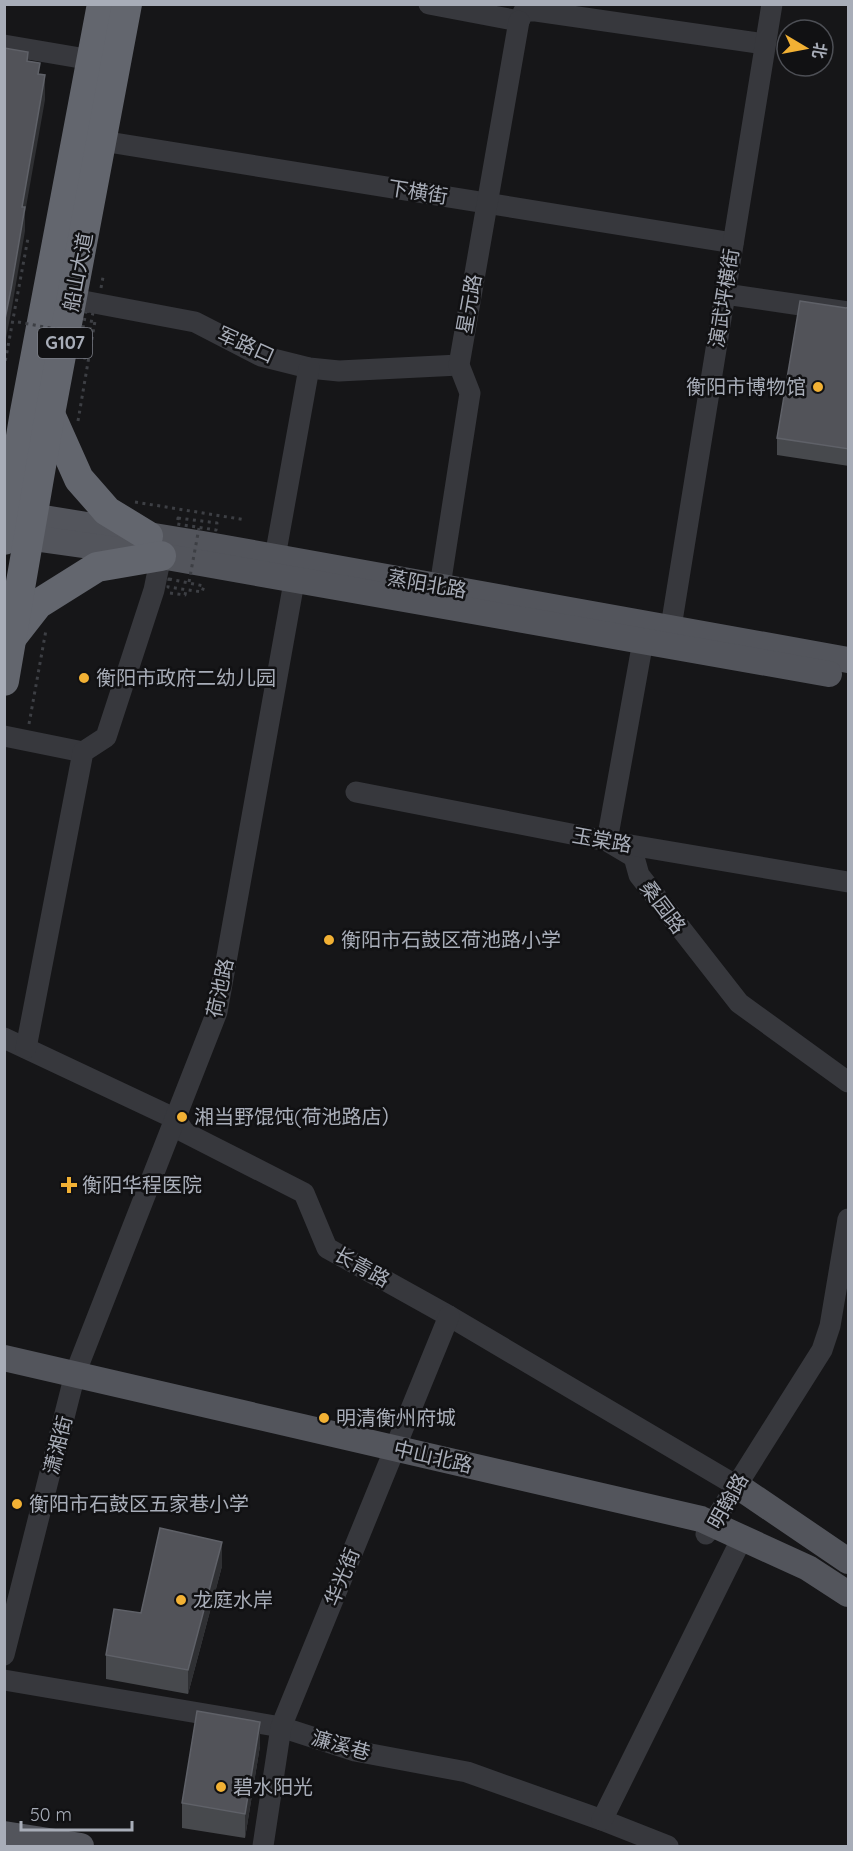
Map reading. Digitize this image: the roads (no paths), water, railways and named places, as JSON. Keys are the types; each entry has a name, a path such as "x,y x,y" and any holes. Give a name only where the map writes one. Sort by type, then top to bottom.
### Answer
{"highway":[{"name":"船山大道","path":"4,681 12,638 13,527 38,413 102,4"},
{"name":"船山大道","path":"38,413 86,301 102,141 127,4"},
{"path":"4,440 38,413 80,479 107,511 154,546"},
{"path":"12,638 38,604 98,567 154,546"}],"main road":[{"name":"蒸阳北路","path":"13,527 154,546 275,557 849,660"},
{"name":"蒸阳北路","path":"154,546 294,582 849,678"},
{"name":"中山北路","path":"4,1358 74,1380"},
{"name":"中山北路","path":"4,1369 74,1380 712,1528 808,1568 849,1594"},
{"path":"739,1487 849,1561"},
{"name":"中山北路","path":"712,1528 737,1548 802,1577 849,1605"},
{"path":"4,1834 81,1846"}],"street":[{"path":"429,4 519,21 524,11 536,11 765,44"},
{"name":"演武坪横街","path":"671,627 772,4"},
{"name":"星元路","path":"459,365 519,21"},
{"path":"4,45 92,60"},
{"name":"下横街","path":"102,141 733,243"},
{"path":"725,294 849,312"},
{"name":"军路口","path":"86,301 195,322 261,356 309,368 339,371 459,365"},
{"path":"440,586 470,393 459,365"},
{"path":"275,557 309,368"},
{"path":"4,736 83,752 106,737 154,590 154,546"},
{"name":"荷池路","path":"74,1380 217,1012 294,582"},
{"path":"607,841 643,641"},
{"path":"26,1048 83,752"},
{"name":"玉棠路","path":"356,792 607,841 849,882"},
{"name":"桑园路","path":"607,841 634,857 639,875 739,1003 849,1082"},
{"name":"长青路","path":"4,1038 176,1119 184,1132 304,1193 327,1248 449,1316 739,1487"},
{"name":"明翰路","path":"739,1487 822,1350 830,1326 849,1219"},
{"name":"明翰路","path":"712,1528 829,1353 837,1327 849,1260"},
{"name":"华光街","path":"263,1846 281,1726 449,1316"},
{"name":"潇湘街","path":"4,1655 74,1380"},
{"path":"602,1820 737,1548"},
{"name":"濂溪巷","path":"4,1680 281,1726 355,1751 466,1772 668,1846"}],"place":[{"name":"衡阳市博物馆","path":"818,387"},
{"name":"衡阳市政府二幼儿园","path":"84,678"},
{"name":"衡阳市石鼓区荷池路小学","path":"329,940"},
{"name":"湘当野馄饨(荷池路店）","path":"182,1117"},
{"name":"衡阳华程医院","path":"69,1185"},
{"name":"明清衡州府城","path":"324,1418"},
{"name":"衡阳市石鼓区五家巷小学","path":"17,1504"},
{"name":"龙庭水岸","path":"181,1600"},
{"name":"碧水阳光","path":"221,1787"}]}
